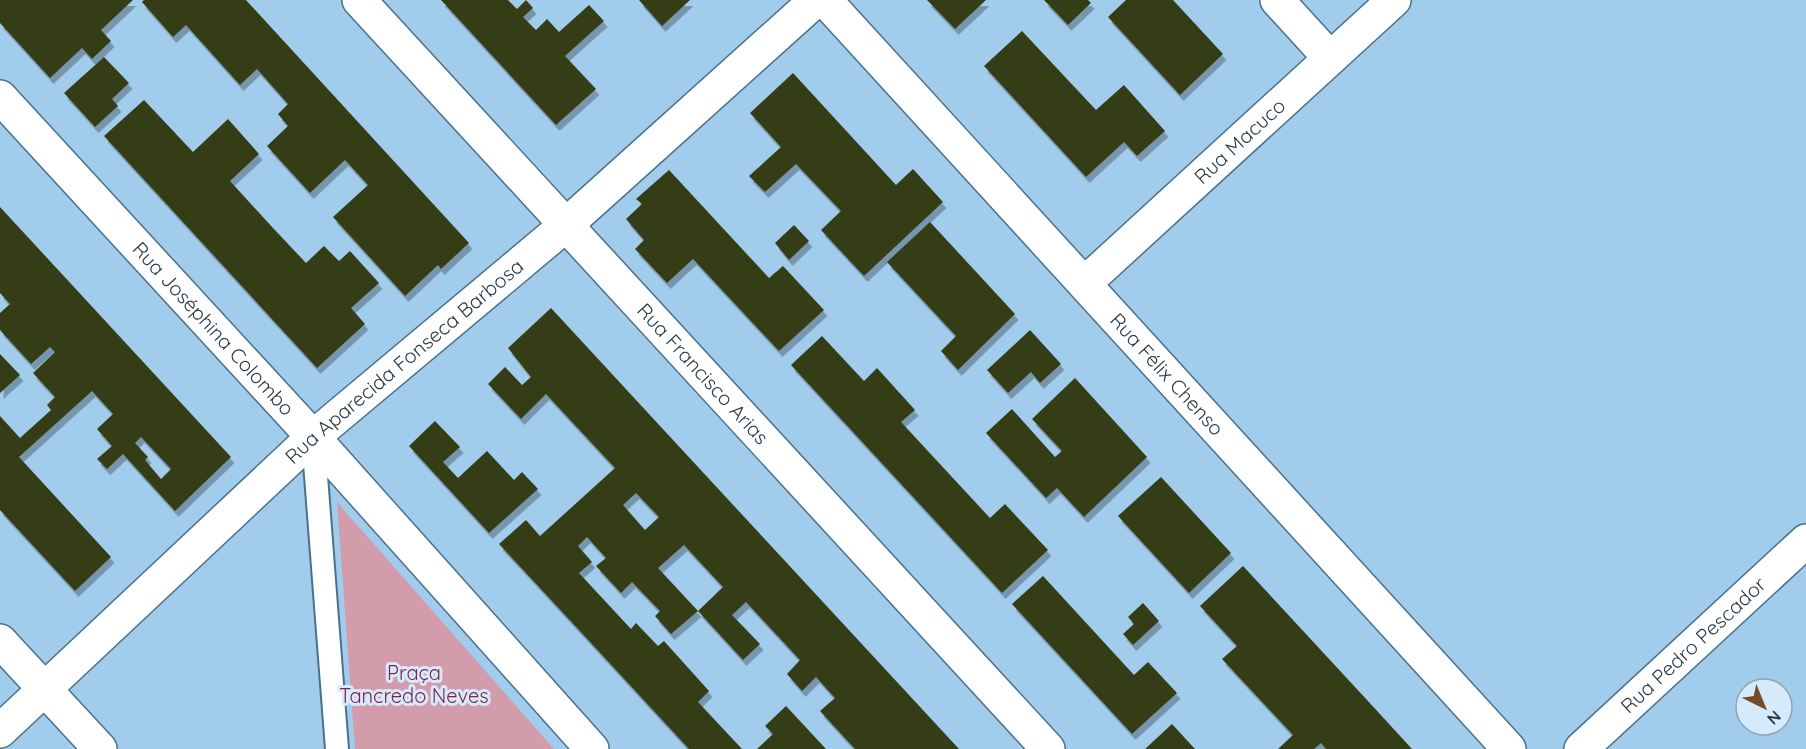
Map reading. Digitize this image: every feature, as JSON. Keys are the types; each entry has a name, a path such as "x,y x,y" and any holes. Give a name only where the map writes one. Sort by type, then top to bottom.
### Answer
{"street":[{"name":"Rua Francisco Arias","path":"359,0 1048,749"},
{"name":"Rua Aparecida Fonseca Barbosa","path":"0,731 314,436 566,225 816,0"},
{"name":"Rua Félix Chenso","path":"825,0 1509,749"},
{"path":"1277,0 1330,58"},
{"name":"Rua Macuco","path":"1085,283 1394,0"},
{"name":"Rua Joséphina Colombo","path":"0,97 314,436 592,749"},
{"name":"Rua Pedro Pescador","path":"1581,749 1806,540"},
{"path":"0,641 100,749"}],"lane":[{"path":"314,436 337,749"}],"green space":[{"name":"Praça Tancredo Neves","path":"337,502 554,749 355,749"}],"building":[{"path":"0,0 133,0 101,30 111,41 92,59 82,48 50,78 0,23"},
{"path":"144,0 246,0 469,243 441,269 438,265 405,296 333,217 368,185 345,160 310,193 267,146 288,126 278,114 288,104 257,69 240,85 186,25 173,37 142,2"},
{"path":"441,0 508,0 517,9 526,0 533,8 523,17 536,30 547,19 559,32 589,5 604,21 565,56 596,89 556,125"},
{"path":"639,0 690,0 662,26"},
{"path":"927,0 986,0 955,29"},
{"path":"1044,0 1088,0 1091,3 1068,25"},
{"path":"1126,0 1173,0 1223,54 1180,95 1108,17"},
{"path":"1022,31 1096,110 1124,85 1165,131 1137,156 1124,142 1086,177 984,66"},
{"path":"104,57 129,83 112,99 118,106 95,127 64,93"},
{"path":"793,73 896,185 913,169 943,202 864,276 821,230 841,211 796,164 765,192 749,176 781,147 750,113"},
{"path":"144,100 193,152 228,119 259,154 230,181 273,228 306,263 324,246 339,261 350,251 379,283 351,308 365,324 317,368 104,136"},
{"path":"669,170 769,278 783,266 824,310 779,351 693,259 667,283 635,249 644,240 626,219 642,204 636,199"},
{"path":"0,207 231,457 175,511 123,454 107,469 97,459 112,446 97,429 113,414 92,391 19,457 111,557 75,591 0,510 0,416 20,438 51,410 47,405 55,397 33,373 55,352 50,347 31,364 0,330 0,313 10,304 0,293","holes":["141,437 171,469 161,479 145,460 148,457 135,443"]},
{"path":"930,222 1015,314 958,370 941,351 956,336 887,262"},
{"path":"794,225 809,241 789,260 775,243"},
{"path":"551,308 959,749 855,749 820,711 835,698 816,677 802,691 787,674 800,660 746,602 732,615 760,644 743,660 698,611 671,634 655,616 660,611 632,582 621,593 596,566 606,558 587,537 578,546 592,562 579,573 631,629 636,623 658,646 664,641 709,691 698,702 742,749 689,749 499,544 526,520 540,536 615,468 546,394 521,419 488,384 505,367 522,385 531,377 508,348","holes":["636,493 659,517 645,530 623,505","684,545 723,587 698,611 658,568"]},
{"path":"1030,330 1061,364 1040,383 1031,372 1008,393 987,370"},
{"path":"822,336 864,381 877,368 915,410 901,422 990,518 1005,504 1048,550 1002,593 791,365"},
{"path":"0,354 20,375 0,393"},
{"path":"1075,378 1147,457 1084,517 1057,488 1046,498 986,433 1012,409 1055,457 1062,451 1032,419"},
{"path":"435,421 460,447 443,462 458,478 487,451 514,480 522,472 538,489 489,533 409,446"},
{"path":"1161,477 1231,553 1189,593 1118,516"},
{"path":"1243,566 1412,749 1326,749 1321,743 1314,749 1278,749 1293,735 1222,659 1237,646 1200,606"},
{"path":"1043,576 1134,675 1148,662 1177,693 1132,734 1012,604"},
{"path":"1143,603 1159,621 1133,645 1123,634 1134,624 1128,617"},
{"path":"786,706 826,749 757,749 773,734 765,726"},
{"path":"1172,724 1195,749 1145,749"}]}
